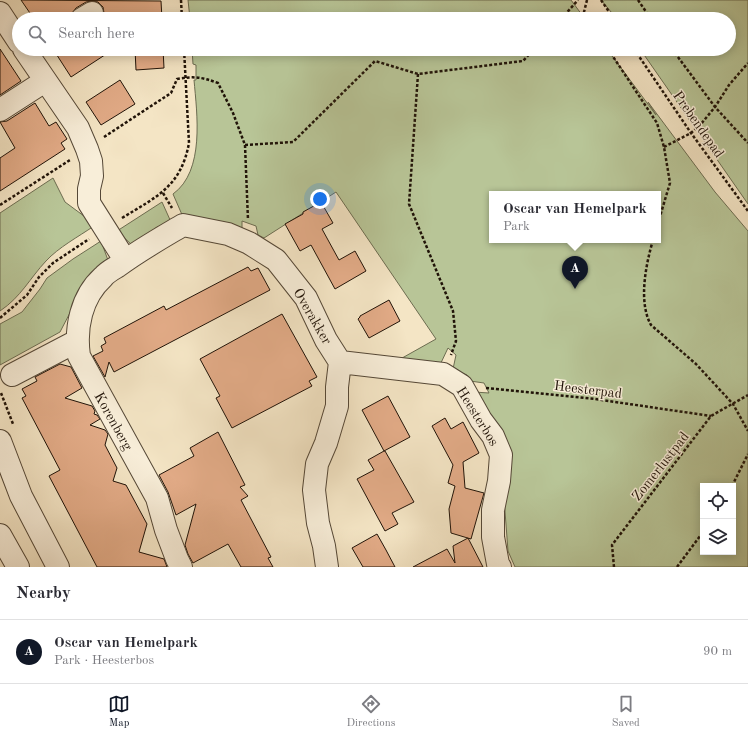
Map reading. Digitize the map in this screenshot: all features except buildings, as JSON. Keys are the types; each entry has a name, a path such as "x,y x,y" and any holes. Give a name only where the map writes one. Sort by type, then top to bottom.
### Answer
{"street":[{"path":"0,13 12,30"},
{"path":"30,56 45,81 78,128 91,161 92,176 89,189 89,203 125,260"},
{"path":"0,110 45,81"},
{"name":"Overakker","path":"77,341 80,316 85,303 103,277 125,260 183,225 228,234 249,243 276,260 306,298 326,340 340,362"},
{"path":"12,375 77,341"},
{"name":"Korenberg","path":"77,341 79,356 157,498 166,530 181,567"},
{"path":"327,567 324,546 318,523 314,490 317,464 326,443 337,406 337,387 340,362"},
{"name":"Heesterbos","path":"340,362 443,374 462,386 481,420 492,436 501,455 499,481 493,510 492,537 500,567"},
{"path":"0,441 20,496 58,567"},
{"path":"0,534 18,567"}],"path":[{"path":"182,0 182,12"},
{"path":"567,12 578,0"},
{"path":"584,12 587,0"},
{"path":"601,0 609,12"},
{"path":"638,0 646,12"},
{"path":"0,318 26,294 39,277 53,263 162,193 176,179 187,157 190,143 184,56"},
{"path":"245,145 293,142 375,61 418,74 523,61 528,56"},
{"path":"613,56 657,123 664,147 670,183 661,214"},
{"name":"Prebendepad","path":"639,56 748,211"},
{"path":"677,56 715,107 748,143"},
{"path":"664,147 692,133 715,107 729,85 748,63"},
{"path":"418,74 409,204 453,311 456,341 443,374"},
{"path":"0,205 171,93 177,79 186,77 203,77 218,84 233,113 245,145 249,243"},
{"path":"652,243 646,267 645,309 651,325 696,364 733,404 748,431"},
{"name":"Heesterpad","path":"462,386 595,399 711,416"},
{"name":"Zomerlustpad","path":"614,567 612,545 711,416 748,395"},
{"path":"734,483 748,454"},
{"path":"677,567 700,536"}],"green space":[{"path":"188,0 571,0 580,12 189,12"},
{"path":"601,0 748,0 748,204 645,56 736,56 736,12 611,12"},
{"path":"192,56 612,56 715,192 748,231 748,567 515,567 508,551 504,498 474,392 489,393 484,383 470,381 467,375 453,369 456,355 448,348 439,367 395,362 436,339 336,192 264,238 258,235 256,226 242,221 242,235 183,217 173,194 183,184 190,171 194,157 197,141 194,80 196,80 196,65 193,64"},
{"path":"53,178 65,202 88,219 94,226 51,256 40,267 20,294 0,311 0,213"},
{"path":"162,202 171,222 157,227 132,245 117,231"},
{"path":"101,241 109,263 85,284 60,332 0,365 0,324 22,312 47,278"}],"place":[{"name":"Oscar van Hemelpark","path":"575,289"}]}
